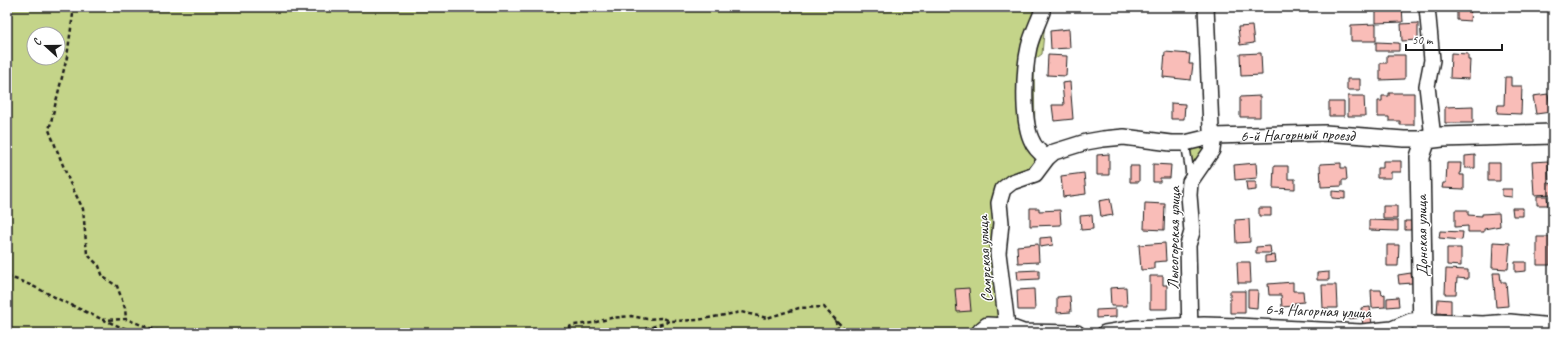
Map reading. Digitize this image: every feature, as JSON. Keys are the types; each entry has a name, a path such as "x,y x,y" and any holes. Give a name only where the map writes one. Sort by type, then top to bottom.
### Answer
{"street":[{"path":"1042,7 1042,12 1030,47 1026,72 1026,119 1031,140 1038,151 1046,158"},
{"name":"Лысогорская улица","path":"1190,329 1188,245 1192,232 1189,195 1190,182 1212,150 1214,136 1211,129 1206,7"},
{"name":"Донская улица","path":"1422,326 1420,157 1430,139 1427,86 1432,60 1427,7"},
{"name":"6-й Нагорный проезд","path":"1046,158 1054,152 1086,142 1124,137 1164,143 1184,143 1214,136 1325,133 1404,139 1553,134"},
{"name":"Самрская улица","path":"1011,330 998,253 1001,223 999,202 1003,189 1012,182 1035,174 1046,158"},
{"name":"6-я Нагорная улица","path":"1105,333 1136,328 1190,329 1238,326 1361,332 1392,329 1411,321 1422,326 1440,322 1483,324 1510,322 1553,326"},
{"path":"980,331 987,325 1023,332 1077,333"}],"lane":[{"path":"1184,143 1189,166 1190,182"}],"path":[{"path":"74,7 67,57 49,130 70,183 83,209 87,254 99,266 103,277 117,286 125,308 126,319"},
{"path":"7,277 16,279 101,320 138,333"},
{"path":"632,333 671,321 698,320 741,312 767,318 799,308 824,307 835,320 839,322 847,333"},
{"path":"555,333 574,325 592,323 611,318 632,316 647,319 663,318 671,321"},
{"path":"101,320 126,319 163,333"},
{"path":"835,320 840,333"}],"green space":[{"path":"7,7 1048,7 1042,54 1034,60 1035,139 1040,161 1001,188 1008,333 7,333"},
{"path":"1208,145 1192,171 1189,152 1191,147"}],"building":[{"path":"1376,7 1402,7 1403,22 1376,23"},
{"path":"1457,7 1471,7 1470,21 1457,20"},
{"path":"1418,23 1418,40 1402,41 1401,24"},
{"path":"1376,24 1376,41 1351,41 1351,25"},
{"path":"1252,26 1254,43 1240,45 1238,27"},
{"path":"1069,29 1070,48 1051,49 1050,31"},
{"path":"1376,42 1399,43 1399,51 1376,51"},
{"path":"1165,52 1190,54 1189,64 1193,64 1191,80 1163,77"},
{"path":"1261,53 1262,75 1241,76 1240,54"},
{"path":"1451,53 1468,54 1468,60 1470,60 1469,79 1450,78"},
{"path":"1048,55 1067,56 1066,76 1047,75"},
{"path":"1387,55 1405,55 1405,79 1380,80 1380,63 1387,63"},
{"path":"1505,77 1511,77 1511,86 1522,86 1521,114 1497,113 1498,105 1504,105"},
{"path":"1347,79 1360,79 1360,90 1347,90"},
{"path":"1070,82 1073,119 1054,121 1052,105 1064,105 1062,83"},
{"path":"1389,93 1414,93 1414,125 1400,125 1400,121 1389,121 1389,117 1378,117 1378,101 1382,101 1382,96 1389,96"},
{"path":"1548,94 1551,112 1536,114 1533,96"},
{"path":"1260,96 1260,117 1240,117 1240,97"},
{"path":"1348,96 1364,96 1365,116 1348,116"},
{"path":"1329,102 1344,102 1344,116 1329,116"},
{"path":"1171,103 1185,104 1184,119 1171,119"},
{"path":"1473,106 1473,123 1445,123 1445,107"},
{"path":"1109,154 1109,175 1097,175 1097,155"},
{"path":"1475,155 1475,168 1465,168 1465,156"},
{"path":"1383,161 1401,161 1401,172 1391,172 1391,178 1377,178 1377,168 1383,168"},
{"path":"1548,161 1549,184 1553,183 1553,194 1534,195 1532,162"},
{"path":"1256,163 1257,178 1235,180 1234,165"},
{"path":"1341,163 1341,168 1346,168 1347,180 1342,180 1342,186 1321,187 1320,164"},
{"path":"1447,163 1461,163 1460,175 1464,175 1464,189 1442,188 1443,183 1446,183"},
{"path":"1488,163 1500,163 1500,181 1488,181"},
{"path":"1153,164 1171,165 1170,178 1160,178 1160,182 1153,182"},
{"path":"1130,166 1139,166 1139,182 1130,182"},
{"path":"1274,166 1288,166 1288,179 1295,179 1295,189 1273,188"},
{"path":"1084,173 1086,194 1063,197 1061,176"},
{"path":"1246,182 1256,182 1256,190 1247,191"},
{"path":"1502,189 1512,189 1512,197 1502,196"},
{"path":"1332,191 1345,192 1345,199 1332,198"},
{"path":"1537,196 1547,196 1548,205 1537,205"},
{"path":"1110,199 1113,215 1101,217 1099,201"},
{"path":"1145,203 1165,204 1164,230 1144,229"},
{"path":"1383,206 1397,206 1397,219 1383,219"},
{"path":"1030,208 1039,208 1039,211 1060,210 1061,225 1030,226"},
{"path":"1259,208 1271,208 1271,216 1259,216"},
{"path":"1512,208 1523,208 1523,216 1513,216"},
{"path":"1455,210 1468,210 1468,215 1482,216 1482,214 1499,213 1500,226 1484,229 1484,232 1468,232 1468,226 1455,227"},
{"path":"1092,215 1093,229 1081,230 1080,216"},
{"path":"1249,219 1250,242 1236,243 1235,220"},
{"path":"1369,220 1398,221 1398,231 1369,230"},
{"path":"1405,221 1411,221 1411,230 1405,230"},
{"path":"1440,231 1463,232 1462,240 1439,238"},
{"path":"1052,237 1053,245 1040,247 1040,238"},
{"path":"1537,237 1550,237 1550,265 1537,265"},
{"path":"1493,242 1510,243 1508,269 1492,268"},
{"path":"1165,243 1166,261 1154,262 1154,269 1141,270 1139,245"},
{"path":"1038,244 1039,262 1018,263 1017,246"},
{"path":"1387,245 1399,245 1398,266 1387,266"},
{"path":"1270,246 1271,253 1256,253 1256,247"},
{"path":"1447,248 1461,248 1461,266 1447,265"},
{"path":"1275,255 1276,262 1265,263 1265,256"},
{"path":"1237,262 1250,262 1251,283 1238,283"},
{"path":"1515,262 1526,262 1526,271 1515,272"},
{"path":"1446,269 1468,270 1468,279 1457,278 1456,294 1445,294"},
{"path":"1039,270 1039,279 1018,280 1017,271"},
{"path":"1329,272 1329,280 1317,280 1317,273"},
{"path":"1411,273 1412,283 1399,284 1398,275"},
{"path":"1493,273 1500,273 1501,282 1506,282 1508,306 1496,307"},
{"path":"1150,276 1163,276 1163,285 1167,285 1167,309 1150,309"},
{"path":"1293,282 1293,291 1303,291 1304,302 1294,303 1294,306 1282,307 1281,295 1269,295 1268,284"},
{"path":"1322,285 1336,285 1337,308 1323,308"},
{"path":"1126,287 1127,306 1111,306 1110,288"},
{"path":"969,288 971,311 957,312 955,289"},
{"path":"1034,289 1035,310 1018,310 1017,290"},
{"path":"1248,290 1258,290 1257,308 1248,307"},
{"path":"1371,290 1381,290 1382,295 1385,294 1385,307 1372,308"},
{"path":"1230,291 1245,291 1245,313 1230,313"},
{"path":"1070,296 1071,312 1057,313 1057,297"},
{"path":"1398,297 1399,306 1387,307 1387,298"},
{"path":"1438,299 1451,300 1451,314 1437,313"},
{"path":"1370,307 1372,325 1363,326 1361,308"},
{"path":"1116,309 1116,317 1096,318 1096,310"},
{"path":"1357,312 1358,318 1348,319 1347,314"}]}
